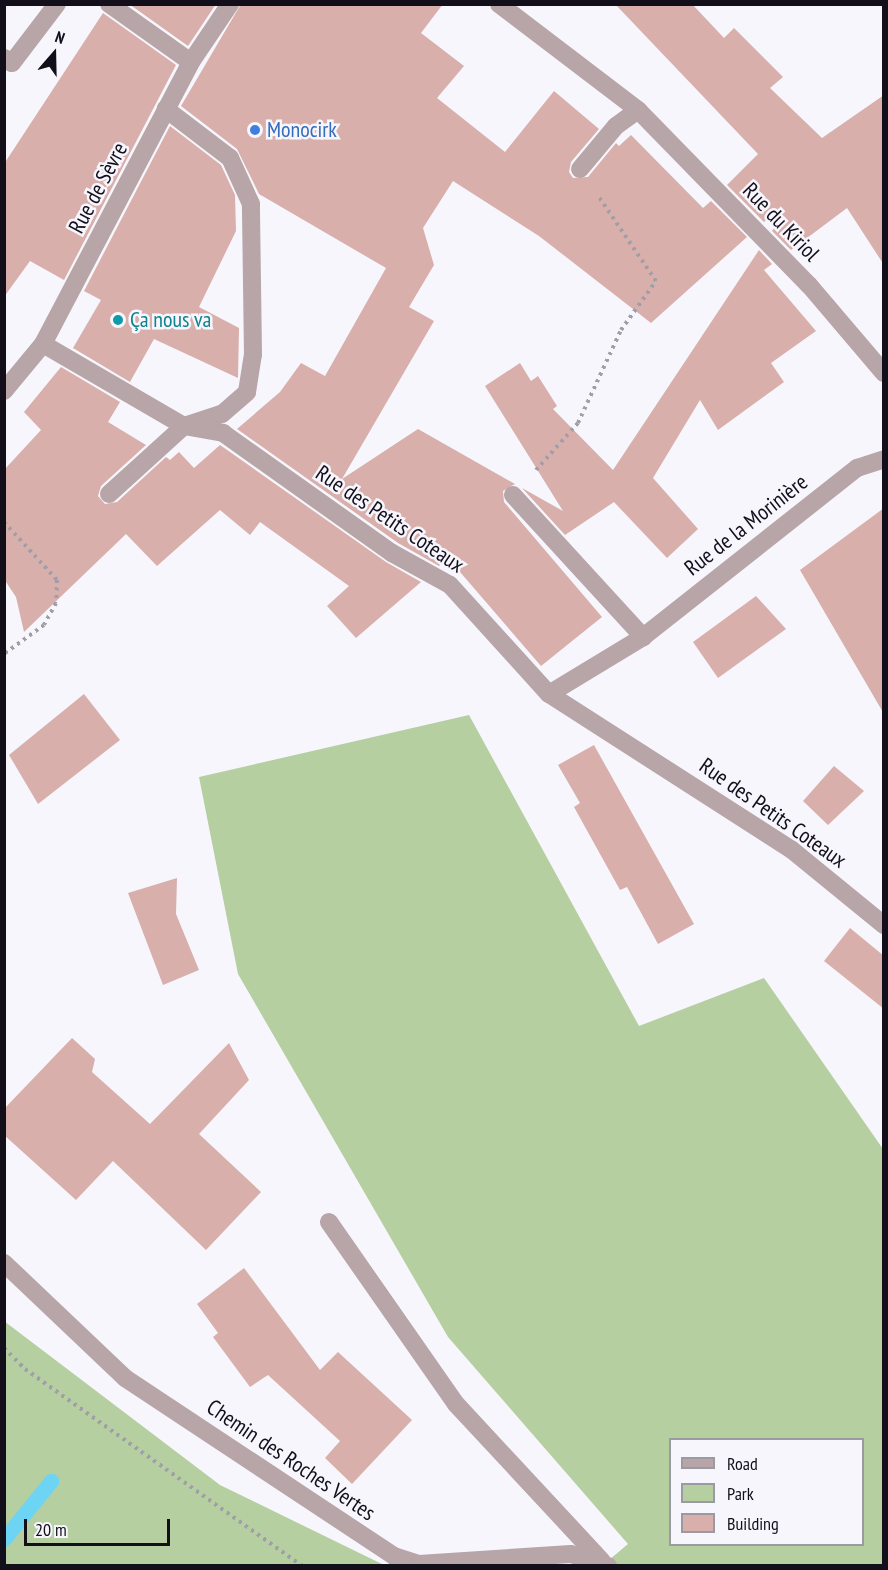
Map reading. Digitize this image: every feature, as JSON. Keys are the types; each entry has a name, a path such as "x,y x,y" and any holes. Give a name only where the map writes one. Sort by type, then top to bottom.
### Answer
{"street":[{"path":"4,58 12,63 57,4"},
{"path":"109,4 191,62"},
{"name":"Rue de Sèvre","path":"4,391 44,344 191,62 230,4"},
{"name":"Rue du Kiriol","path":"499,4 638,110 809,285 884,373"},
{"path":"109,494 184,426 222,414 247,392 253,355 251,204 230,158 166,109"},
{"path":"580,169 616,126 638,110"},
{"name":"Rue des Petits Coteaux","path":"44,344 184,426 223,433 392,553 450,585 549,694 792,850 884,925"},
{"name":"Rue de la Morinière","path":"549,694 643,637 857,468 884,459"},
{"path":"513,495 643,637"},
{"name":"Chemin des Roches Vertes","path":"329,1222 456,1404 605,1563"},
{"name":"Chemin des Roches Vertes","path":"4,1263 125,1378 394,1556 419,1564 536,1554 571,1554 605,1563"}],"path":[{"path":"513,495 578,423 621,330 656,280 580,169"},
{"path":"4,522 57,580 56,603 44,625 4,654"},
{"path":"4,1348 24,1369 302,1566"}],"green space":[{"path":"469,715 639,1026 764,978 883,1149 883,1565 603,1565 628,1544 448,1337 238,974 199,777"},
{"path":"4,1321 220,1485 384,1565 5,1565"}],"building":[{"path":"129,4 216,4 188,46"},
{"path":"241,4 443,4 421,33 464,66 437,98 505,152 554,91 599,129 571,162 569,172 573,178 588,177 616,143 619,146 631,135 703,208 711,201 747,237 651,323 539,236 453,181 423,228 434,265 409,307 434,321 342,479 418,429 515,484 503,491 504,502 602,617 541,666 448,558 439,566 398,543 237,429 280,392 301,363 325,376 386,268 259,194 237,149 181,106"},
{"path":"615,4 692,4 724,38 734,28 783,77 770,88 822,138 884,95 884,265 847,208 791,250 772,231 782,217 775,212 764,222 727,185 758,154"},
{"path":"103,13 176,65 64,280 30,261 4,297 4,164"},
{"path":"170,126 221,165 235,195 236,231 199,307 239,328 238,378 154,339 130,382 73,348 101,300 84,291"},
{"path":"759,250 772,264 764,270 816,331 771,363 784,382 718,430 700,400 653,478 698,529 667,558 614,502 565,535 522,488 563,511 485,386 520,363 531,381 538,376 557,406 553,409 613,470"},
{"path":"61,367 120,402 108,422 146,445 101,486 98,496 105,504 117,502 166,457 170,460 179,452 194,468 220,445 386,562 421,582 356,638 327,606 349,586 260,522 250,535 220,510 157,566 126,534 24,632 16,597 4,579 4,470 41,430 24,412"},
{"path":"884,508 884,714 800,570"},
{"path":"756,596 786,629 718,678 693,642"},
{"path":"84,694 120,740 38,804 9,755"},
{"path":"594,745 694,924 658,944 627,887 620,890 574,807 580,803 558,765"},
{"path":"834,766 864,791 828,825 803,801"},
{"path":"177,878 176,914 199,970 163,985 128,893"},
{"path":"850,928 884,956 884,1009 824,961"},
{"path":"72,1038 95,1059 92,1072 150,1124 229,1043 249,1080 199,1134 261,1192 206,1250 113,1161 76,1200 4,1135 4,1109"},
{"path":"244,1268 320,1370 338,1352 412,1420 352,1484 325,1458 340,1441 268,1375 250,1387 213,1337 218,1333 197,1304"}],"waterway":[{"path":"4,1539 51,1481"}],"place":[{"name":"Monocirk","path":"255,130"},
{"name":"Ça nous va","path":"118,320"}]}
